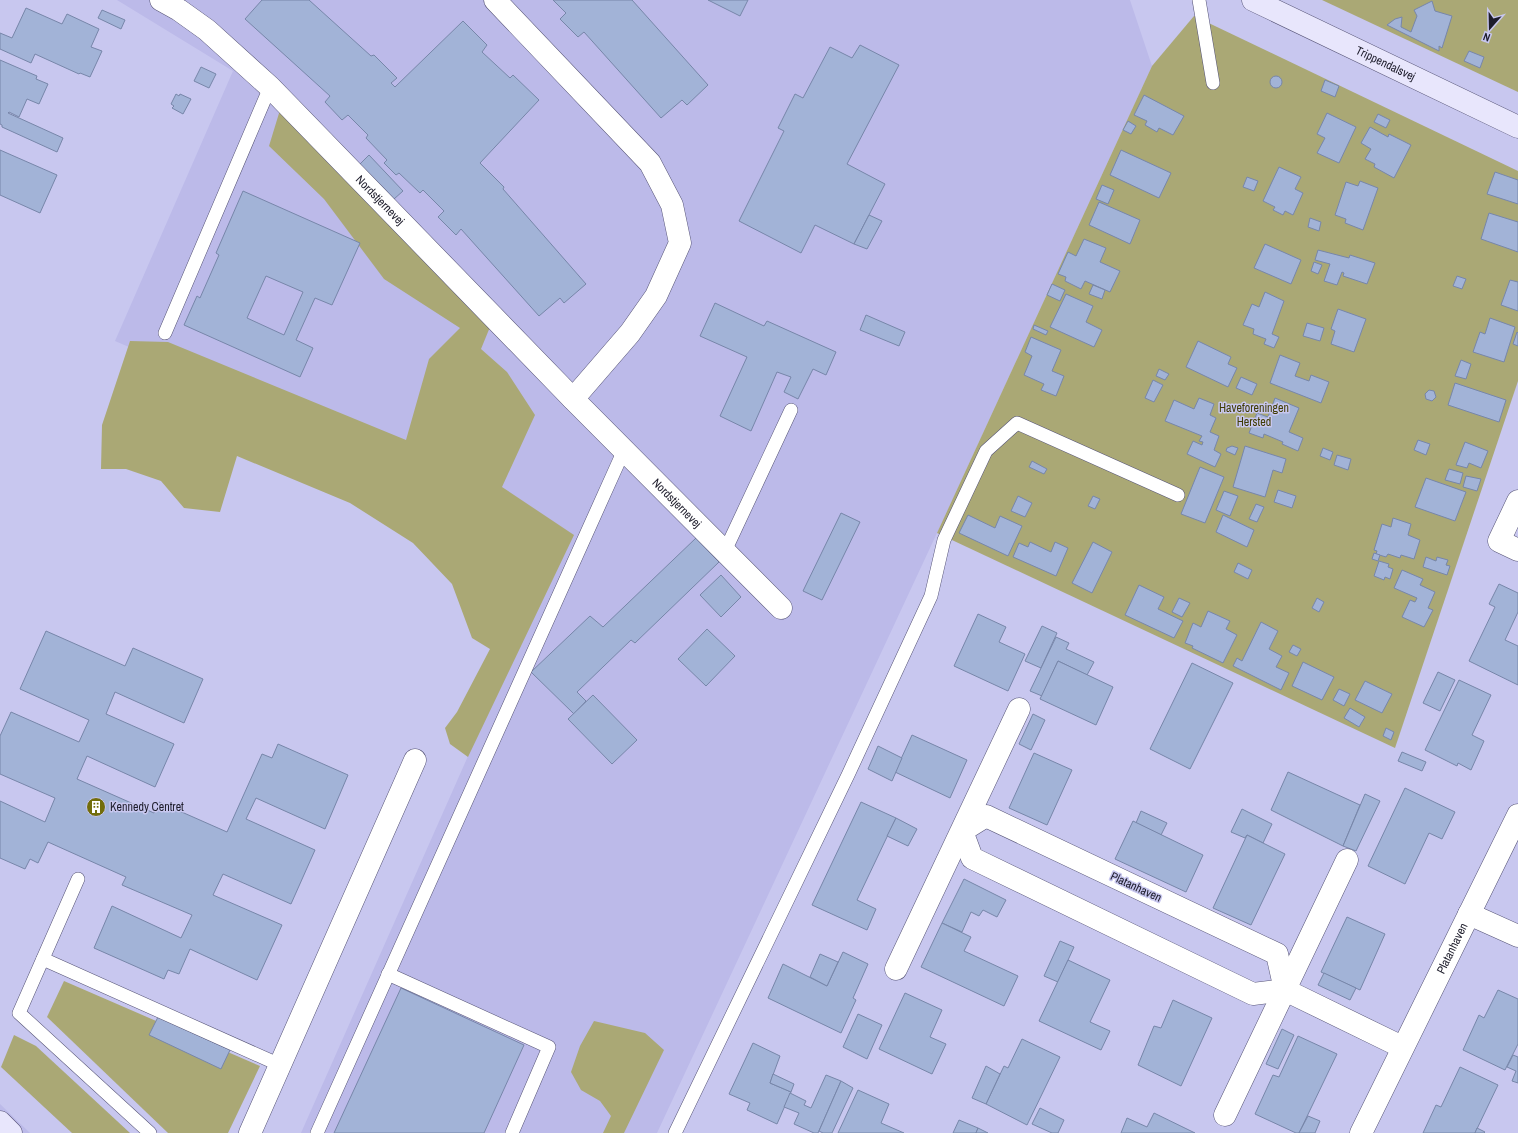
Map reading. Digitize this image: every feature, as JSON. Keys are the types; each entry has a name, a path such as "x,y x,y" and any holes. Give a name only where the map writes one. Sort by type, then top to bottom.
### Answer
{"street":[{"path":"495,0 650,163 672,205 680,243 656,296 630,333 573,399"},
{"name":"Trippendalsvej","path":"1253,0 1518,127"},
{"name":"Nordstjernevej","path":"175,3 208,30 270,87 573,399 781,608"},
{"path":"1518,501 1499,541 1518,550"},
{"path":"896,969 1019,709"},
{"path":"250,1133 415,760"},
{"name":"Platanhaven","path":"1361,1133 1402,1047 1518,815"},
{"name":"Platanhaven","path":"962,830 986,816 1277,954 1285,990"},
{"path":"962,830 972,858 1253,994 1285,990 1402,1047"},
{"path":"1225,1115 1347,860"},
{"name":"Platanhaven","path":"1469,914 1518,936"},
{"path":"0,1122 11,1133"}],"lane":[{"path":"1198,0 1214,83"},
{"path":"165,333 270,87"},
{"path":"725,551 791,410"},
{"path":"675,1133 848,775 931,596 944,540 986,451 1017,423 1178,495"},
{"path":"317,1133 624,450"},
{"path":"78,879 19,1013 150,1133"},
{"path":"43,959 280,1065"},
{"path":"388,974 549,1047 512,1133"}],"shaded area":[{"path":"117,0 1130,0 1152,66 937,533 657,1133 301,1133 566,535 115,341 233,71"},
{"path":"0,1104 30,1133 0,1133"}],"green space":[{"path":"1322,0 1518,0 1518,92"},
{"name":"Haveforeningen Hersted","path":"1194,16 1518,171 1518,381 1395,748 937,533 1152,66"},
{"path":"280,110 490,327 481,349 507,372 535,415 502,487 574,535 468,757 450,744 445,728 457,712 490,649 472,638 452,584 413,543 350,503 237,456 220,512 184,508 161,481 126,469 101,469 102,425 130,341 168,342 406,440 429,359 460,328 384,279 324,199 269,146"},
{"path":"64,981 260,1066 228,1133 168,1133 47,1017"},
{"path":"594,1021 645,1033 664,1050 624,1133 603,1133 611,1116 600,1101 581,1090 571,1072 580,1046"},
{"path":"14,1035 36,1046 130,1133 72,1133 1,1067"}],"building":[{"path":"262,0 309,0 371,56 374,55 397,78 391,83 395,87 463,21 487,45 482,52 510,78 513,75 539,100 480,163 504,187 503,189 586,284 564,303 560,298 539,316 461,229 456,235 438,217 444,211 423,190 420,193 399,173 396,175 384,163 387,160 366,138 368,135 348,115 342,120 325,102 330,96 245,19"},
{"path":"553,0 632,0 708,85 687,105 682,100 661,118 584,32 578,37 560,19 566,13"},
{"path":"708,0 748,0 740,16"},
{"path":"1432,1 1435,11 1452,16 1442,48 1439,46 1439,51 1387,25 1395,19 1402,17 1401,27 1411,32 1417,16 1414,10"},
{"path":"26,8 62,24 67,14 99,29 91,47 102,51 90,77 80,73 79,74 35,54 31,63 0,49 0,33 12,38"},
{"path":"102,10 125,20 121,29 98,18"},
{"path":"860,45 899,65 847,164 885,184 854,244 815,225 801,253 739,221 784,131 778,128 795,94 803,98 830,47 852,58"},
{"path":"1469,51 1484,57 1480,68 1464,61"},
{"path":"0,60 37,76 36,79 48,84 39,104 27,99 19,117 9,112 8,113 63,138 57,152 2,127 0,124"},
{"path":"201,67 216,74 209,88 194,81"},
{"path":"1274,76 1278,76 1282,82 1278,88 1274,88 1270,84 1270,80"},
{"path":"1325,80 1339,86 1335,97 1321,91"},
{"path":"176,94 179,96 180,94 191,99 183,114 172,108 174,106 171,104"},
{"path":"1144,95 1184,116 1173,135 1159,128 1157,132 1145,125 1147,121 1134,115"},
{"path":"1327,113 1356,127 1339,163 1317,153 1325,138 1317,134"},
{"path":"1378,114 1390,120 1386,128 1374,122"},
{"path":"1128,121 1136,126 1131,134 1123,130"},
{"path":"1370,127 1388,137 1389,134 1411,145 1394,178 1374,167 1375,164 1365,159 1371,149 1361,143"},
{"path":"0,150 57,175 40,213 0,195"},
{"path":"1121,150 1171,173 1159,198 1110,175"},
{"path":"369,155 403,191 394,199 360,164"},
{"path":"1279,167 1301,177 1295,189 1303,193 1293,215 1285,211 1283,215 1273,210 1275,207 1263,201"},
{"path":"1495,172 1518,180 1518,204 1487,194"},
{"path":"1247,177 1258,181 1254,191 1243,187"},
{"path":"1360,181 1378,188 1363,230 1345,223 1346,219 1335,215 1346,182 1358,186"},
{"path":"1102,185 1114,190 1108,204 1096,199"},
{"path":"243,191 360,243 332,305 315,298 296,340 313,348 300,377 184,325 197,296 200,298 219,255 216,253","holes":["266,276 303,292 284,335 247,318"]},
{"path":"1099,202 1140,220 1130,244 1089,225"},
{"path":"1489,213 1518,222 1518,252 1481,239"},
{"path":"869,215 882,221 867,249 854,244"},
{"path":"1310,218 1321,222 1319,231 1308,227"},
{"path":"1084,239 1106,248 1100,262 1120,271 1110,292 1085,281 1081,289 1065,281 1066,277 1058,274 1068,252 1076,256"},
{"path":"1265,244 1301,260 1291,284 1254,268"},
{"path":"1318,250 1349,258 1350,255 1375,263 1367,284 1343,276 1344,273 1342,272 1337,285 1324,281 1330,264 1315,260"},
{"path":"1314,262 1322,265 1318,274 1311,271"},
{"path":"1457,276 1466,279 1462,289 1453,286"},
{"path":"1510,280 1518,282 1518,311 1501,305"},
{"path":"1052,284 1065,290 1060,301 1047,295"},
{"path":"1093,285 1105,290 1102,299 1089,294"},
{"path":"1265,292 1284,301 1272,334 1279,337 1274,348 1264,344 1266,339 1253,334 1254,329 1243,325 1252,304 1259,307"},
{"path":"1066,294 1093,306 1086,322 1102,330 1094,347 1050,327"},
{"path":"715,303 764,326 767,321 836,352 826,375 813,369 798,399 784,392 791,377 777,372 751,431 720,416 747,357 700,336"},
{"path":"1338,309 1366,319 1354,352 1331,344 1335,331 1331,329"},
{"path":"866,315 905,332 899,346 860,330"},
{"path":"1490,318 1515,327 1504,362 1473,352 1480,332 1485,334"},
{"path":"1307,323 1324,328 1320,341 1303,336"},
{"path":"1034,325 1048,331 1046,335 1033,329"},
{"path":"1517,332 1518,333 1518,346 1513,344"},
{"path":"1031,337 1061,350 1052,371 1064,376 1056,396 1041,390 1044,384 1024,375 1032,356 1025,352"},
{"path":"1198,341 1231,357 1228,364 1237,368 1228,387 1186,367"},
{"path":"1280,355 1300,363 1295,376 1309,381 1311,375 1329,382 1321,403 1270,383"},
{"path":"1461,360 1471,364 1466,379 1455,376"},
{"path":"1159,369 1169,374 1165,380 1156,376"},
{"path":"1241,377 1257,384 1252,395 1236,388"},
{"path":"1153,380 1163,385 1154,402 1145,398"},
{"path":"1455,383 1506,400 1499,422 1448,405"},
{"path":"1429,390 1434,391 1436,397 1432,401 1426,399 1425,394"},
{"path":"1199,398 1214,404 1210,415 1216,418 1210,432 1219,436 1214,450 1221,454 1215,467 1187,454 1193,441 1202,445 1203,442 1199,441 1202,436 1165,421 1174,400 1194,409"},
{"path":"1275,398 1299,408 1289,432 1303,438 1298,451 1282,444 1283,442 1264,434 1263,438 1249,433 1257,413 1268,417"},
{"path":"1418,440 1430,444 1426,455 1414,450"},
{"path":"1465,442 1488,451 1481,468 1469,463 1467,468 1456,465"},
{"path":"1232,446 1238,448 1235,455 1226,451 1227,448"},
{"path":"1245,446 1286,459 1282,473 1273,470 1265,497 1233,487"},
{"path":"1323,448 1333,452 1330,460 1320,456"},
{"path":"1337,455 1351,459 1348,470 1334,465"},
{"path":"1032,461 1047,469 1044,474 1029,467"},
{"path":"1200,467 1224,477 1205,523 1181,514"},
{"path":"1449,469 1463,473 1460,484 1445,480"},
{"path":"1466,476 1481,479 1477,491 1463,487"},
{"path":"1426,478 1466,492 1455,521 1415,507"},
{"path":"1278,490 1296,496 1292,508 1274,502"},
{"path":"1224,491 1238,496 1230,516 1216,510"},
{"path":"1018,496 1032,503 1025,517 1011,511"},
{"path":"1093,496 1100,499 1095,509 1088,506"},
{"path":"1256,504 1264,507 1257,522 1249,519"},
{"path":"841,513 860,522 822,600 803,591"},
{"path":"968,515 995,528 1000,516 1022,526 1008,556 959,533"},
{"path":"1223,515 1254,530 1247,547 1216,532"},
{"path":"1393,518 1411,524 1408,535 1420,540 1414,559 1401,555 1400,558 1388,554 1386,557 1376,554 1377,551 1374,550 1382,524 1391,527"},
{"path":"696,538 719,562 635,643 631,640 577,692 586,701 574,714 531,672 590,616 603,627"},
{"path":"1030,542 1051,552 1055,542 1068,548 1056,576 1013,557 1019,543 1028,547"},
{"path":"1093,542 1112,552 1092,593 1072,583"},
{"path":"1374,553 1380,555 1378,561 1372,559"},
{"path":"1426,557 1436,561 1437,557 1448,560 1446,565 1450,566 1447,575 1423,567"},
{"path":"1379,561 1389,564 1388,567 1393,569 1390,579 1385,577 1384,580 1374,576"},
{"path":"1238,563 1252,570 1248,579 1234,572"},
{"path":"1402,570 1423,579 1420,585 1435,592 1428,608 1433,610 1424,627 1402,617 1410,600 1415,602 1417,598 1394,588"},
{"path":"721,575 741,597 721,617 700,595"},
{"path":"1499,584 1518,593 1518,612 1505,640 1518,646 1518,685 1469,661 1495,607 1489,604"},
{"path":"1139,585 1164,597 1158,609 1183,621 1174,638 1125,615"},
{"path":"1179,598 1190,603 1182,617 1172,612"},
{"path":"1317,598 1324,602 1319,612 1312,608"},
{"path":"1208,611 1230,621 1226,629 1237,635 1223,663 1185,643 1193,623 1201,627"},
{"path":"978,614 1006,627 999,642 1025,654 1008,691 954,666"},
{"path":"1261,622 1278,631 1269,649 1282,656 1276,667 1289,673 1281,690 1233,666 1237,658 1242,661"},
{"path":"1042,626 1057,633 1041,668 1025,661"},
{"path":"707,629 735,656 706,686 678,659"},
{"name":"Kennedy Centret","path":"46,631 125,666 133,648 203,679 184,723 115,692 106,714 174,744 155,787 87,756 77,779 154,813 159,802 227,832 262,754 272,758 278,744 348,775 325,829 256,798 246,819 315,850 291,904 223,874 213,895 282,925 257,980 190,949 179,974 168,970 164,979 94,948 112,906 181,938 192,915 122,885 126,877 48,842 38,863 30,859 25,869 0,858 0,801 45,822 55,798 0,774 0,736 11,712 79,742 89,720 20,689"},
{"path":"1056,637 1069,643 1066,649 1094,662 1087,675 1058,661 1042,696 1030,691"},
{"path":"1293,645 1301,649 1297,656 1289,652"},
{"path":"1058,661 1113,687 1096,725 1040,699"},
{"path":"1303,662 1334,677 1322,700 1292,686"},
{"path":"1192,663 1233,683 1190,769 1150,749"},
{"path":"1438,672 1455,680 1440,711 1423,703"},
{"path":"1459,680 1491,695 1472,735 1484,741 1471,770 1458,763 1457,766 1425,750"},
{"path":"1365,681 1392,694 1382,713 1355,700"},
{"path":"1339,689 1350,694 1344,706 1333,700"},
{"path":"593,695 637,740 612,764 568,719"},
{"path":"1350,708 1365,717 1359,727 1344,718"},
{"path":"1033,714 1045,720 1031,750 1019,744"},
{"path":"1386,728 1394,732 1391,740 1383,736"},
{"path":"912,735 967,760 950,798 895,772"},
{"path":"878,746 902,758 892,781 868,769"},
{"path":"1402,752 1426,762 1422,771 1398,761"},
{"path":"1034,753 1072,770 1047,825 1009,808"},
{"path":"1288,772 1360,805 1343,846 1271,810"},
{"path":"1405,788 1455,812 1442,839 1429,833 1405,884 1368,866"},
{"path":"1365,794 1380,801 1356,851 1343,846"},
{"path":"861,802 896,818 857,900 876,909 867,930 812,905"},
{"path":"1242,809 1272,824 1263,843 1247,835 1245,838 1231,832"},
{"path":"1141,811 1167,823 1161,835 1136,823"},
{"path":"896,818 917,829 908,846 887,836"},
{"path":"1133,821 1203,855 1186,892 1115,859"},
{"path":"1247,835 1285,854 1251,925 1213,908"},
{"path":"964,879 1006,900 997,917 983,910 979,916 971,912 962,932 942,923"},
{"path":"1347,917 1385,934 1360,990 1321,972"},
{"path":"942,923 971,937 964,951 1018,976 1004,1006 921,967"},
{"path":"1060,941 1074,947 1058,982 1044,976"},
{"path":"843,952 868,964 853,998 856,1000 841,1033 768,998 783,964 827,986"},
{"path":"820,954 838,962 827,986 810,977"},
{"path":"1068,960 1110,980 1090,1022 1110,1031 1101,1050 1039,1021"},
{"path":"1324,973 1356,988 1350,1000 1318,985"},
{"path":"401,988 524,1045 484,1133 334,1133"},
{"path":"1498,990 1518,999 1518,1044 1505,1070 1463,1050 1479,1015 1484,1018"},
{"path":"905,993 942,1010 930,1037 946,1044 932,1074 879,1049"},
{"path":"1173,1000 1212,1018 1181,1086 1138,1065 1154,1026 1161,1028"},
{"path":"858,1014 882,1025 867,1059 843,1047"},
{"path":"158,1017 230,1050 221,1069 149,1035"},
{"path":"1282,1029 1294,1035 1278,1069 1266,1064"},
{"path":"1298,1036 1337,1054 1299,1133 1296,1133 1255,1114 1273,1075 1279,1077"},
{"path":"1022,1039 1060,1057 1027,1125 986,1104 1004,1066 1008,1068"},
{"path":"753,1043 780,1056 770,1083 791,1092 777,1124 747,1110 750,1103 729,1094"},
{"path":"1513,1055 1518,1057 1518,1083 1512,1081 1516,1071 1507,1067"},
{"path":"986,1066 1000,1074 986,1104 972,1098"},
{"path":"1460,1067 1498,1085 1475,1133 1423,1133 1436,1105 1441,1107"},
{"path":"773,1074 794,1084 791,1092 770,1083"},
{"path":"826,1075 841,1081 818,1133 814,1133 794,1124 799,1113 784,1107 790,1093 806,1101 804,1105 811,1108"},
{"path":"841,1081 853,1088 832,1133 823,1133 819,1131"},
{"path":"858,1090 889,1104 881,1123 904,1133 838,1133"},
{"path":"1040,1108 1064,1120 1058,1133 1052,1133 1032,1124"},
{"path":"1154,1113 1195,1133 1121,1133 1127,1118 1147,1127"},
{"path":"1308,1116 1320,1121 1315,1133 1299,1133"},
{"path":"959,1120 978,1128 976,1133 953,1133"},
{"path":"978,1128 988,1133 976,1133"},
{"path":"1477,1128 1485,1132 1475,1133"}],"place":[{"name":"Kennedy Centret","path":"96,807"}]}
